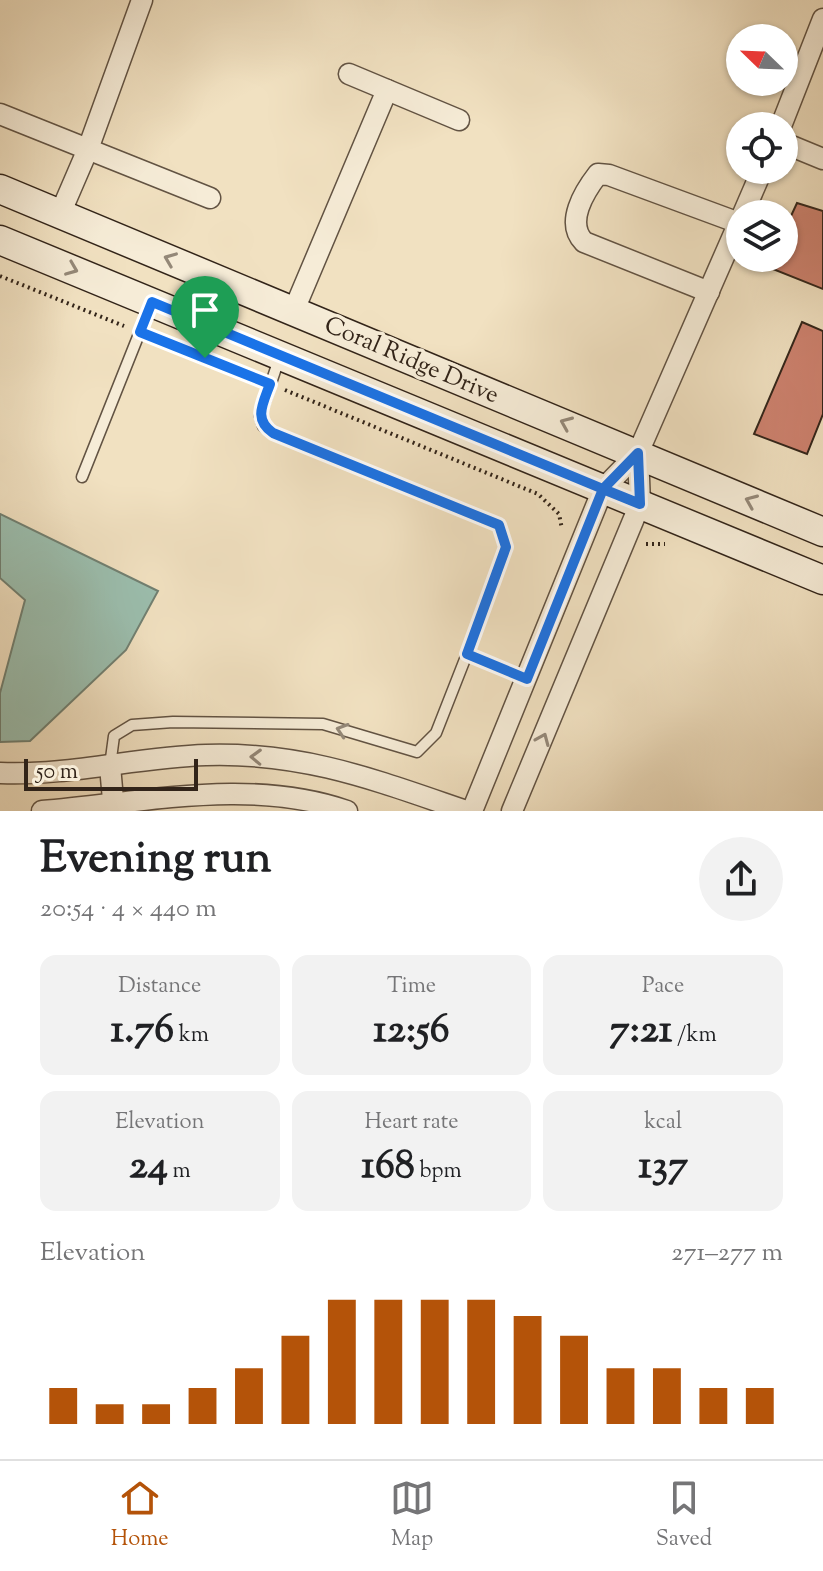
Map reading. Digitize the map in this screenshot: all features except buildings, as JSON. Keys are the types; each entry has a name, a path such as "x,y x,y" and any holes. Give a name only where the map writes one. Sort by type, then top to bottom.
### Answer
{"main road":[{"name":"Coral Ridge Drive","path":"0,189 823,532"},
{"name":"Coral Ridge Drive","path":"0,240 823,580"}],"street":[{"path":"60,214 88,149 142,0"},
{"path":"786,112 823,19"},
{"path":"349,74 459,120"},
{"path":"294,310 387,90"},
{"path":"0,114 210,198"},
{"path":"798,149 823,159"},
{"path":"709,292 584,242 577,234 574,221 598,174 726,215"},
{"path":"472,811 603,489 638,453 726,252"},
{"path":"512,811 640,504 638,453"},
{"path":"0,773 31,774 205,755 295,759 354,773 466,811"},
{"path":"110,766 113,808"},
{"path":"42,811 113,808 234,792 313,799 347,811"}],"lane":[{"path":"82,477 152,302"},
{"path":"110,766 114,736 132,725 173,722 323,724 417,752 436,733 506,547 499,525 273,433 263,426 260,416 280,354"},
{"path":"467,654 527,679"}],"path":[{"path":"0,276 538,494 551,503 559,514 563,526 561,534"}],"shaded area":[{"path":"0,514 158,591 126,650 30,741 0,742 0,693 25,600 0,578"}],"route":[{"path":"205,358 140,332 152,302 603,489 638,453 640,504 603,489 527,679 467,654 506,547 499,525 273,433 263,426 260,416 270,384 205,358"}]}
